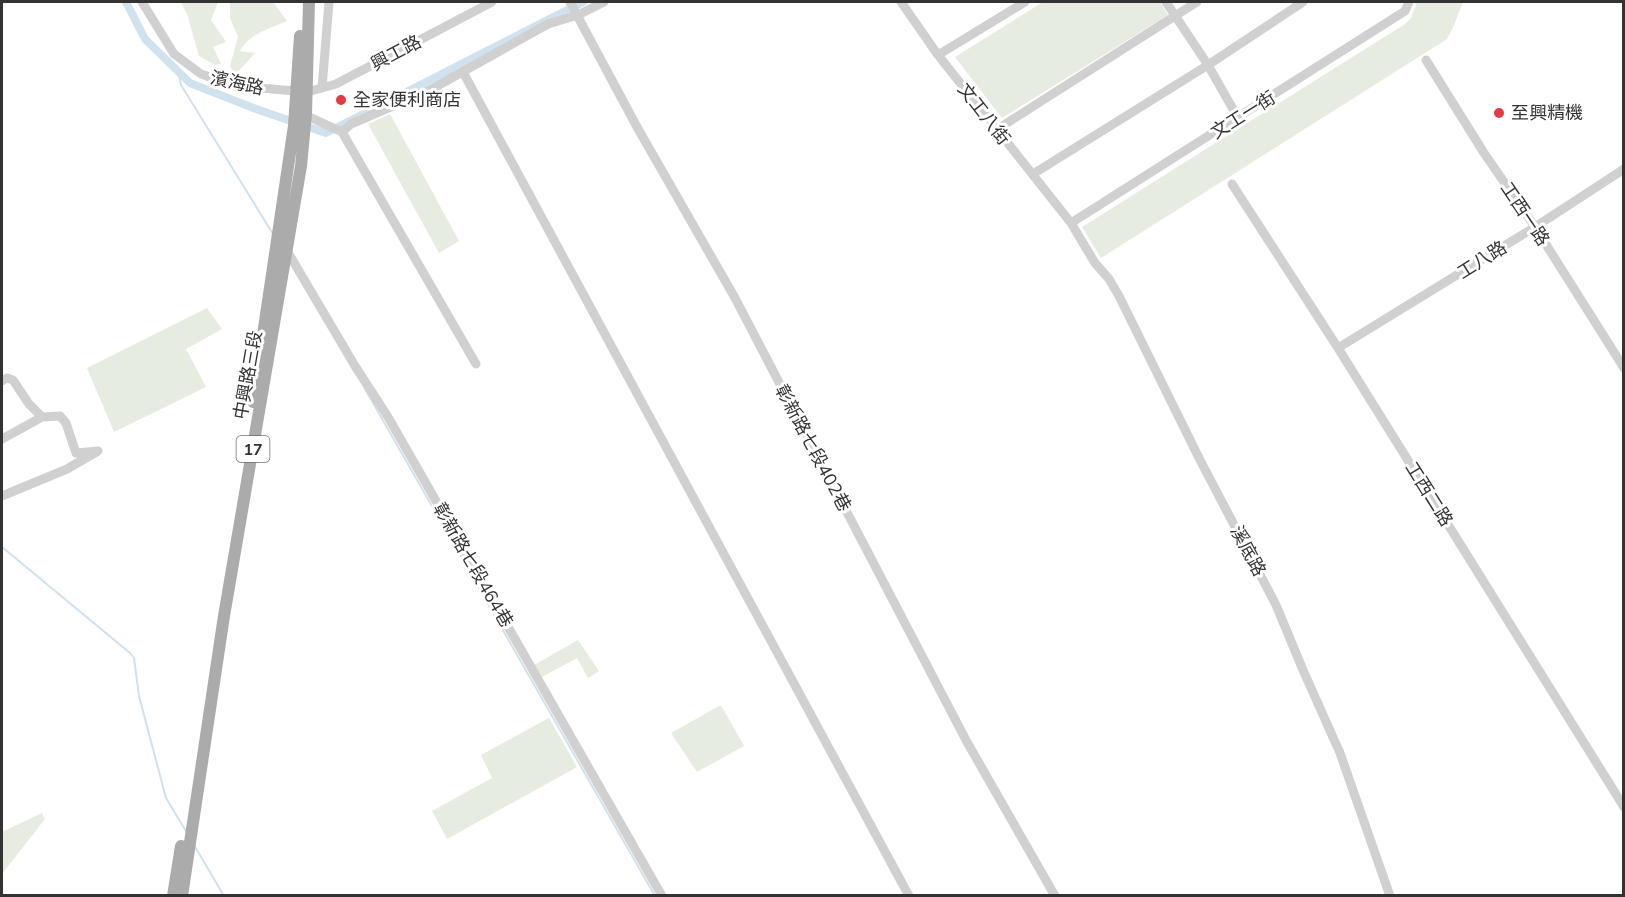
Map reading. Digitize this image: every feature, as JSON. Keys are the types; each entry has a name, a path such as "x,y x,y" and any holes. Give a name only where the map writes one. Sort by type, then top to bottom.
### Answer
{"main road":[{"name":"中興路三段","path":"182,896 224,616 288,253 301,166 305,114 302,92 301,2"},
{"name":"中興路三段","path":"302,92 309,2"},
{"name":"中興路三段","path":"173,896 279,238 305,114"}],"street":[{"name":"濱海路","path":"142,2 174,54 201,74 236,86 302,92"},
{"path":"322,88 329,2"},
{"name":"興工路","path":"302,92 345,80 492,2"},
{"name":"彰新路七段402巷","path":"570,2 637,127 735,298 967,742 1055,896"},
{"path":"339,131 430,90 548,24 578,15 604,2"},
{"name":"文工八街","path":"901,2 938,55 1071,223"},
{"path":"938,55 1025,2"},
{"path":"1166,2 1208,65 1238,118"},
{"path":"996,130 1197,2"},
{"path":"1033,174 1208,65 1303,2"},
{"name":"文工一街","path":"1071,223 1406,11 1409,2"},
{"name":"工西一路","path":"1426,60 1484,153 1535,227 1623,368"},
{"path":"463,72 909,896"},
{"path":"305,114 339,131 476,364"},
{"name":"工八路","path":"1338,348 1535,227 1623,169"},
{"name":"工西二路","path":"1232,184 1338,348 1623,807"},
{"name":"溪底路","path":"1071,223 1095,263 1109,279 1119,296 1199,458 1276,605 1340,753 1390,896"},
{"name":"彰新路七段464巷","path":"279,238 417,467 662,896"},
{"path":"2,381 7,378 13,380 28,404 42,417"},
{"path":"2,439 42,417 60,416 66,423 76,453 98,451 67,469 2,495"}],"shaded area":[{"path":"181,2 218,2 211,20 226,42 213,47 221,64 215,65 199,56 187,14"},
{"path":"230,2 273,2 287,21 260,32 244,45 240,51 255,53 235,75 230,66 238,37 230,18"},
{"path":"1043,2 1160,2 1168,15 1002,118 955,57"},
{"path":"1417,2 1463,2 1447,39 1101,258 1082,227 1405,24 1411,18"},
{"path":"390,114 459,241 439,253 368,124"},
{"path":"207,308 222,329 186,349 206,387 114,432 87,368"},
{"path":"578,640 599,671 588,678 577,658 542,677 534,665"},
{"path":"721,705 744,746 697,772 671,733"},
{"path":"549,718 577,767 447,839 432,811 492,778 481,755"},
{"path":"42,813 45,819 2,874 2,832"}],"waterway":[{"path":"126,2 145,39 190,83 326,133 583,2"},
{"path":"178,71 181,85 273,234"},
{"path":"365,389 655,896"},
{"path":"2,547 134,658 139,696 166,798 187,833"},
{"path":"194,845 224,896"}],"place":[{"name":"全家便利商店","path":"341,100"},
{"name":"至興精機","path":"1499,113"}]}
